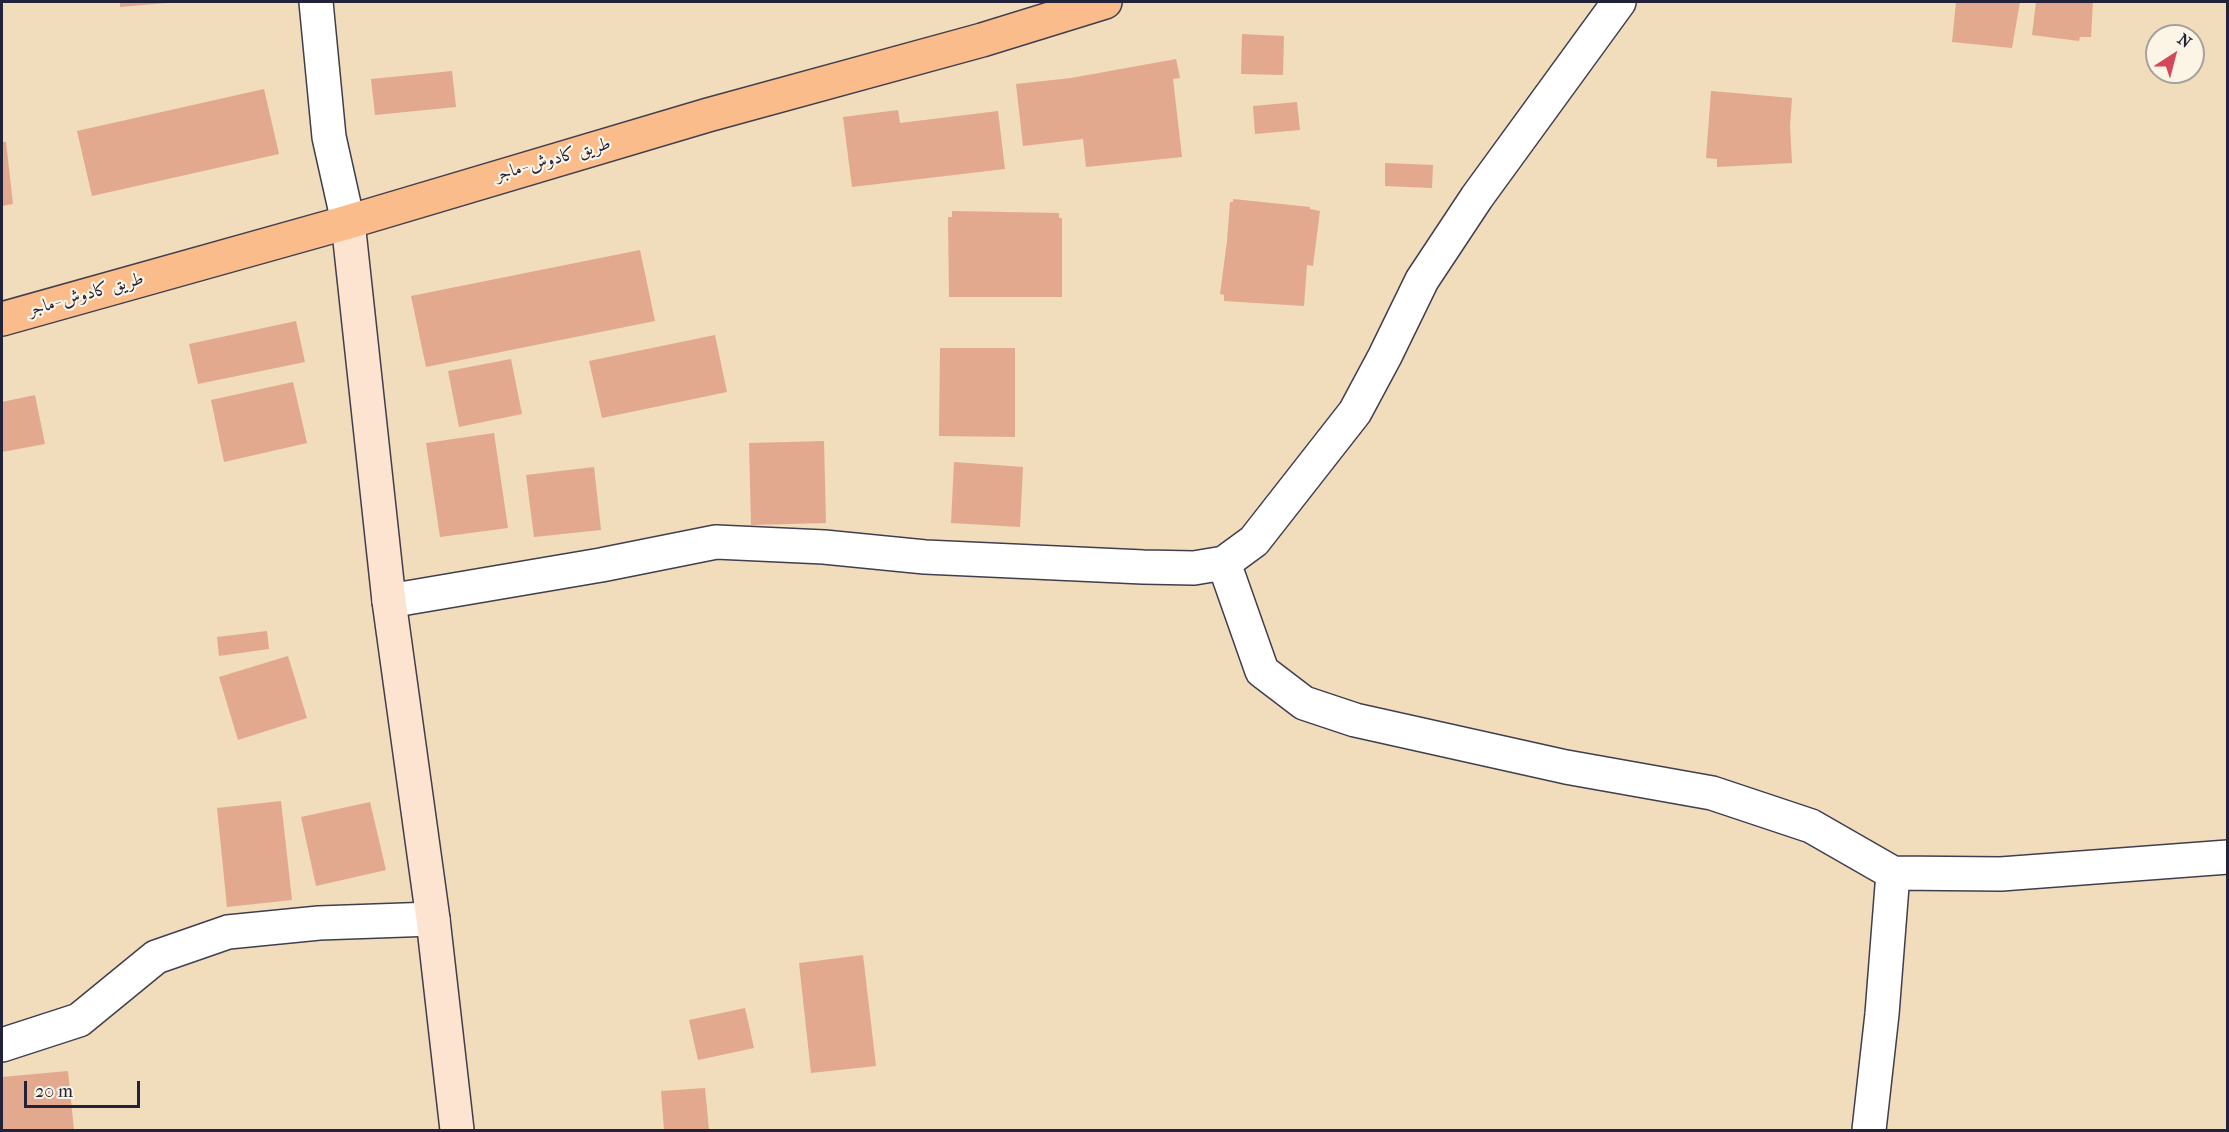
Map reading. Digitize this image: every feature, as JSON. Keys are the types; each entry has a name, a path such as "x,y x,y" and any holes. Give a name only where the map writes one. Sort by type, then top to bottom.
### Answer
{"highway":[{"name":"طريق كادوش -ماجر","path":"2,319 348,222 708,115 982,40 1105,2"}],"street":[{"path":"316,2 329,137 348,222 389,601 433,919 457,1131"},
{"path":"389,601 601,566 716,542 824,547 925,557 1143,567 1194,568 1224,563 1254,541 1355,412 1422,280 1477,197 1620,2"},
{"path":"1224,563 1262,671 1304,703 1355,720 1555,765 1712,793 1811,826 1893,873 2001,874 2228,856"},
{"path":"1869,1131 1882,1014 1893,873"},
{"path":"2,1045 79,1020 156,957 228,932 319,922 433,919"}],"building":[{"path":"120,2 166,2 166,3 120,7"},
{"path":"1956,2 2020,2 2012,48 1952,42"},
{"path":"2036,2 2093,2 2091,37 2080,37 2079,41 2032,35"},
{"path":"1242,34 1284,36 1283,75 1241,74"},
{"path":"1176,59 1180,78 1173,79 1182,157 1086,167 1083,139 1023,146 1016,84 1071,78"},
{"path":"452,71 456,107 375,115 371,79"},
{"path":"264,89 279,154 92,196 77,131"},
{"path":"1711,91 1792,98 1790,126 1792,163 1717,167 1717,159 1706,158"},
{"path":"1297,102 1300,130 1255,134 1253,106"},
{"path":"898,110 900,123 998,111 1005,169 852,187 843,117"},
{"path":"2,142 6,142 13,204 2,206"},
{"path":"1385,163 1433,165 1432,188 1385,186"},
{"path":"1233,199 1310,207 1310,209 1320,211 1313,266 1307,265 1304,306 1224,301 1224,295 1220,294 1230,202 1233,202"},
{"path":"952,211 1059,213 1059,218 1062,218 1062,297 949,297 948,217 952,217"},
{"path":"640,250 655,321 426,367 411,296"},
{"path":"296,321 305,362 198,384 189,344"},
{"path":"715,335 727,392 602,418 589,361"},
{"path":"940,348 1015,348 1015,437 939,436"},
{"path":"511,359 522,414 459,427 448,371"},
{"path":"293,382 307,443 224,462 211,400"},
{"path":"35,395 45,444 2,452 2,402"},
{"path":"494,433 508,528 440,537 426,443"},
{"path":"824,441 826,523 751,525 749,443"},
{"path":"954,462 1023,467 1020,527 951,523"},
{"path":"594,467 601,530 534,537 526,475"},
{"path":"267,631 269,649 219,656 217,637"},
{"path":"288,656 307,718 238,740 219,677"},
{"path":"281,801 292,900 227,907 217,808"},
{"path":"370,802 386,870 316,886 301,817"},
{"path":"863,955 876,1066 811,1073 799,963"},
{"path":"745,1008 754,1048 698,1060 689,1020"},
{"path":"68,1071 74,1130 2,1130 2,1077"},
{"path":"705,1088 709,1130 664,1130 661,1091"}]}
